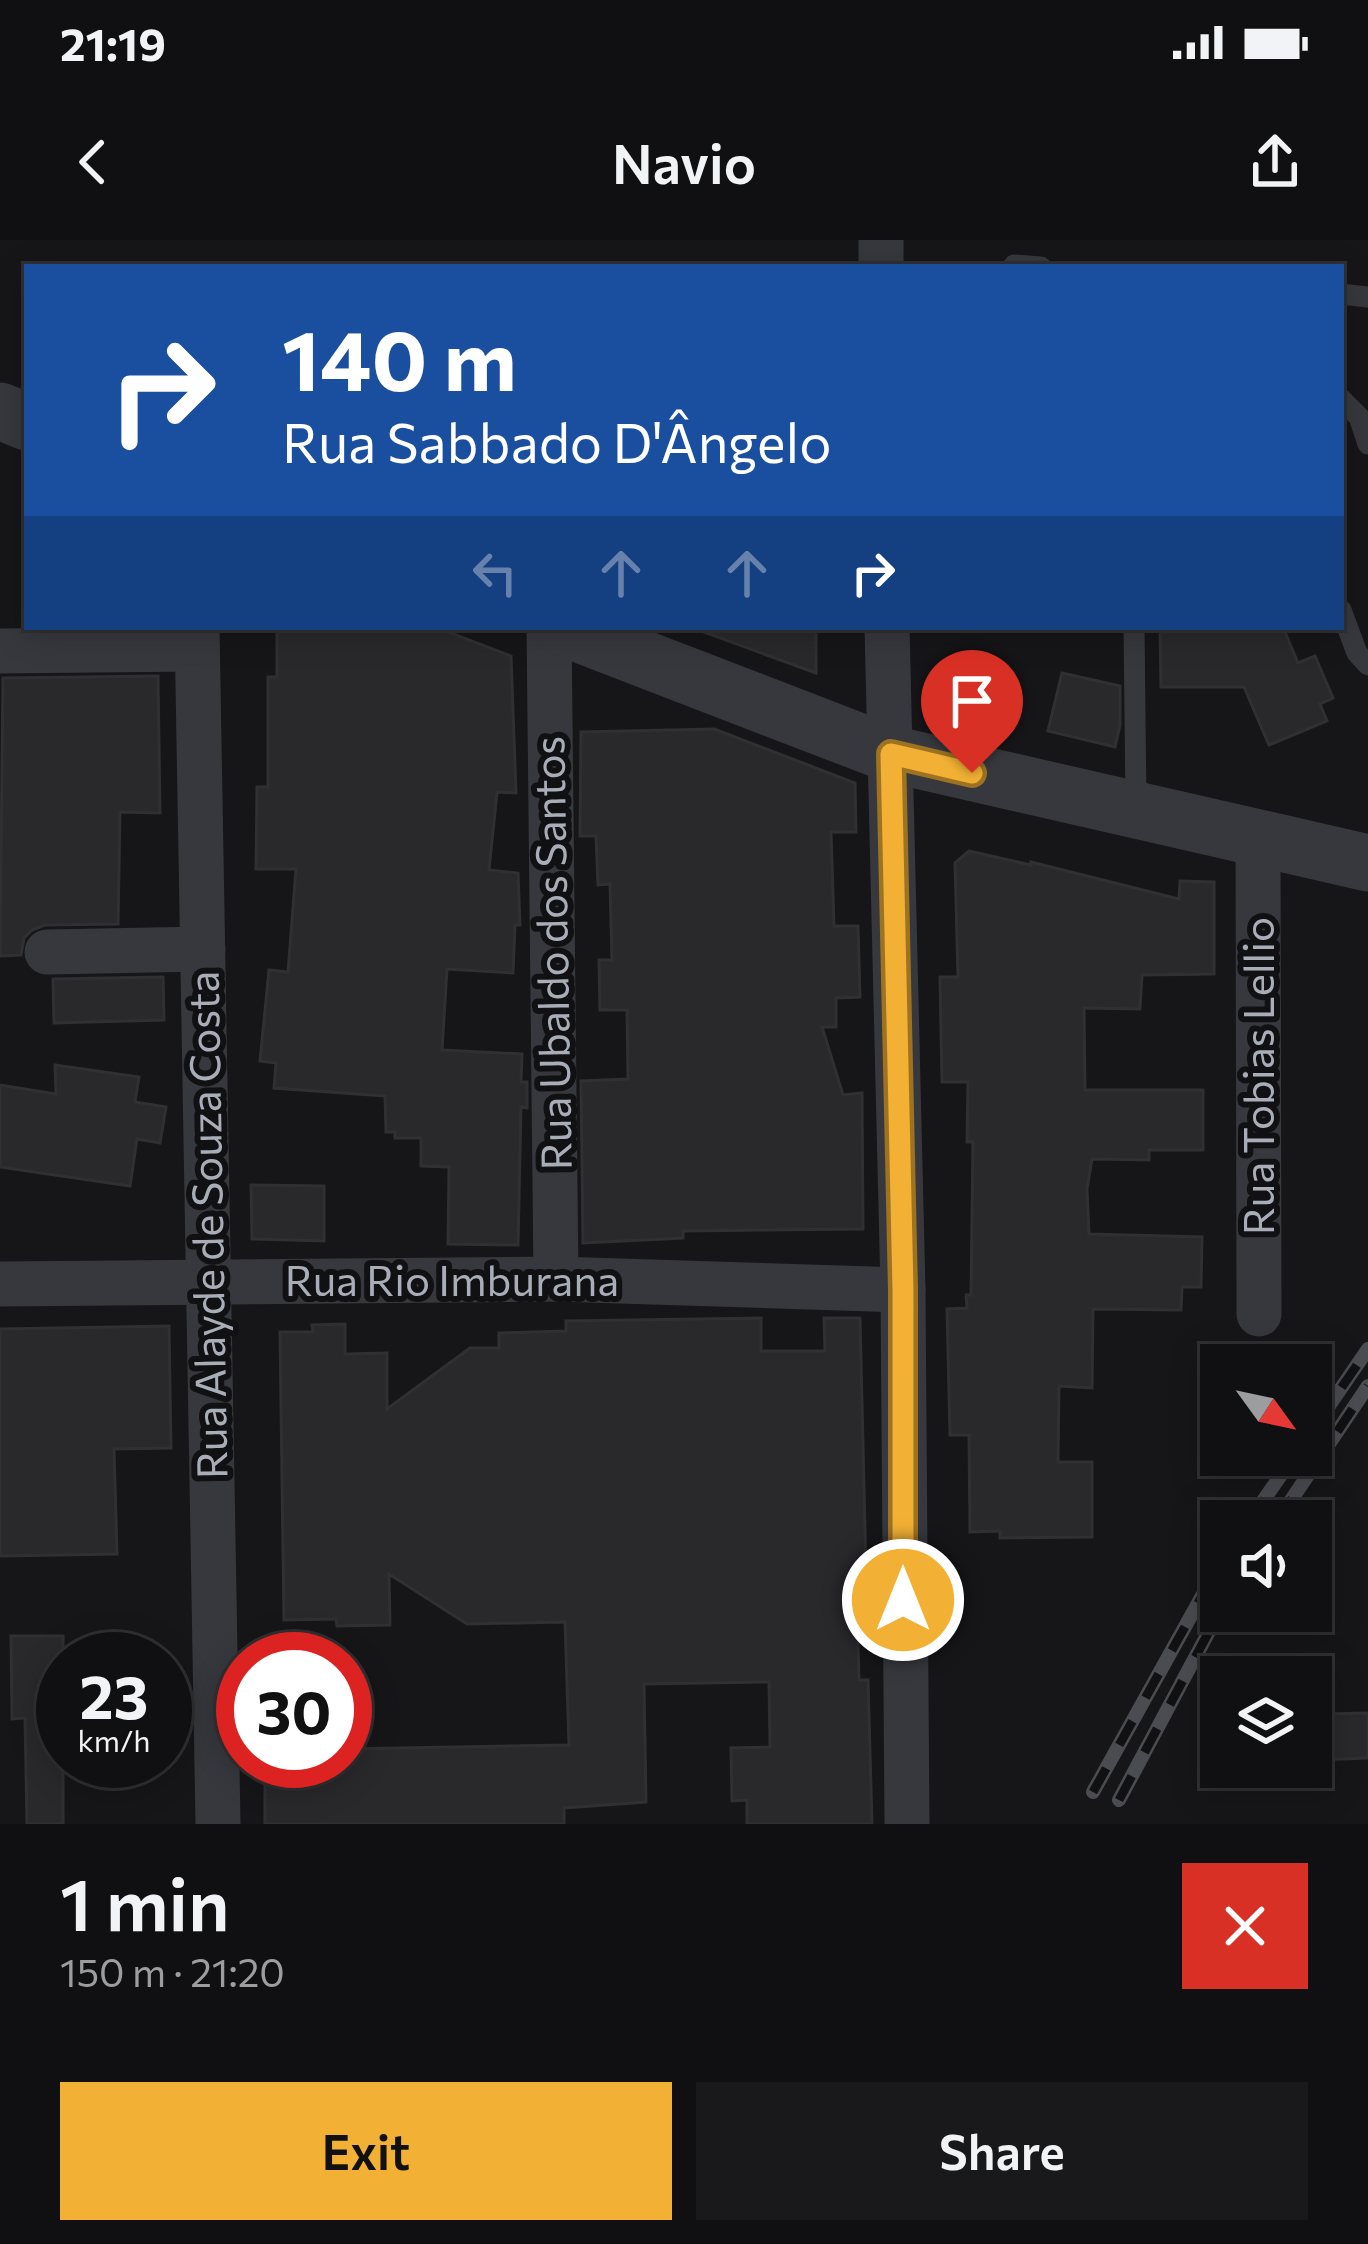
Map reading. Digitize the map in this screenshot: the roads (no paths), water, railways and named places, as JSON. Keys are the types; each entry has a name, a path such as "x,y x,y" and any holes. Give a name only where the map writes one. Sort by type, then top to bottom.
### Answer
{"street":[{"name":"Rua Ubaldo dos Santos","path":"549,630 556,1279"},
{"path":"569,630 891,754 1368,863"},
{"path":"887,630 903,1290 907,1824"},
{"path":"0,651 197,638"},
{"name":"Rua Alayde de Souza Costa","path":"197,638 218,1824"},
{"name":"Rua Tobias Lellio","path":"1258,838 1259,1314"},
{"path":"47,952 203,949"},
{"name":"Rua Rio Imburana","path":"0,1284 556,1279 903,1290"}],"lane":[{"path":"1344,402 1359,417 1368,444"},
{"path":"1344,618 1357,653 1368,665"},
{"path":"1134,630 1136,811"}],"railway":[{"path":"1332,1401 1368,1349"},
{"path":"1291,1500 1368,1386"},
{"path":"1264,1500 1280,1476"},
{"path":"1093,1792 1200,1600"},
{"path":"1119,1800 1209,1632"}]}
